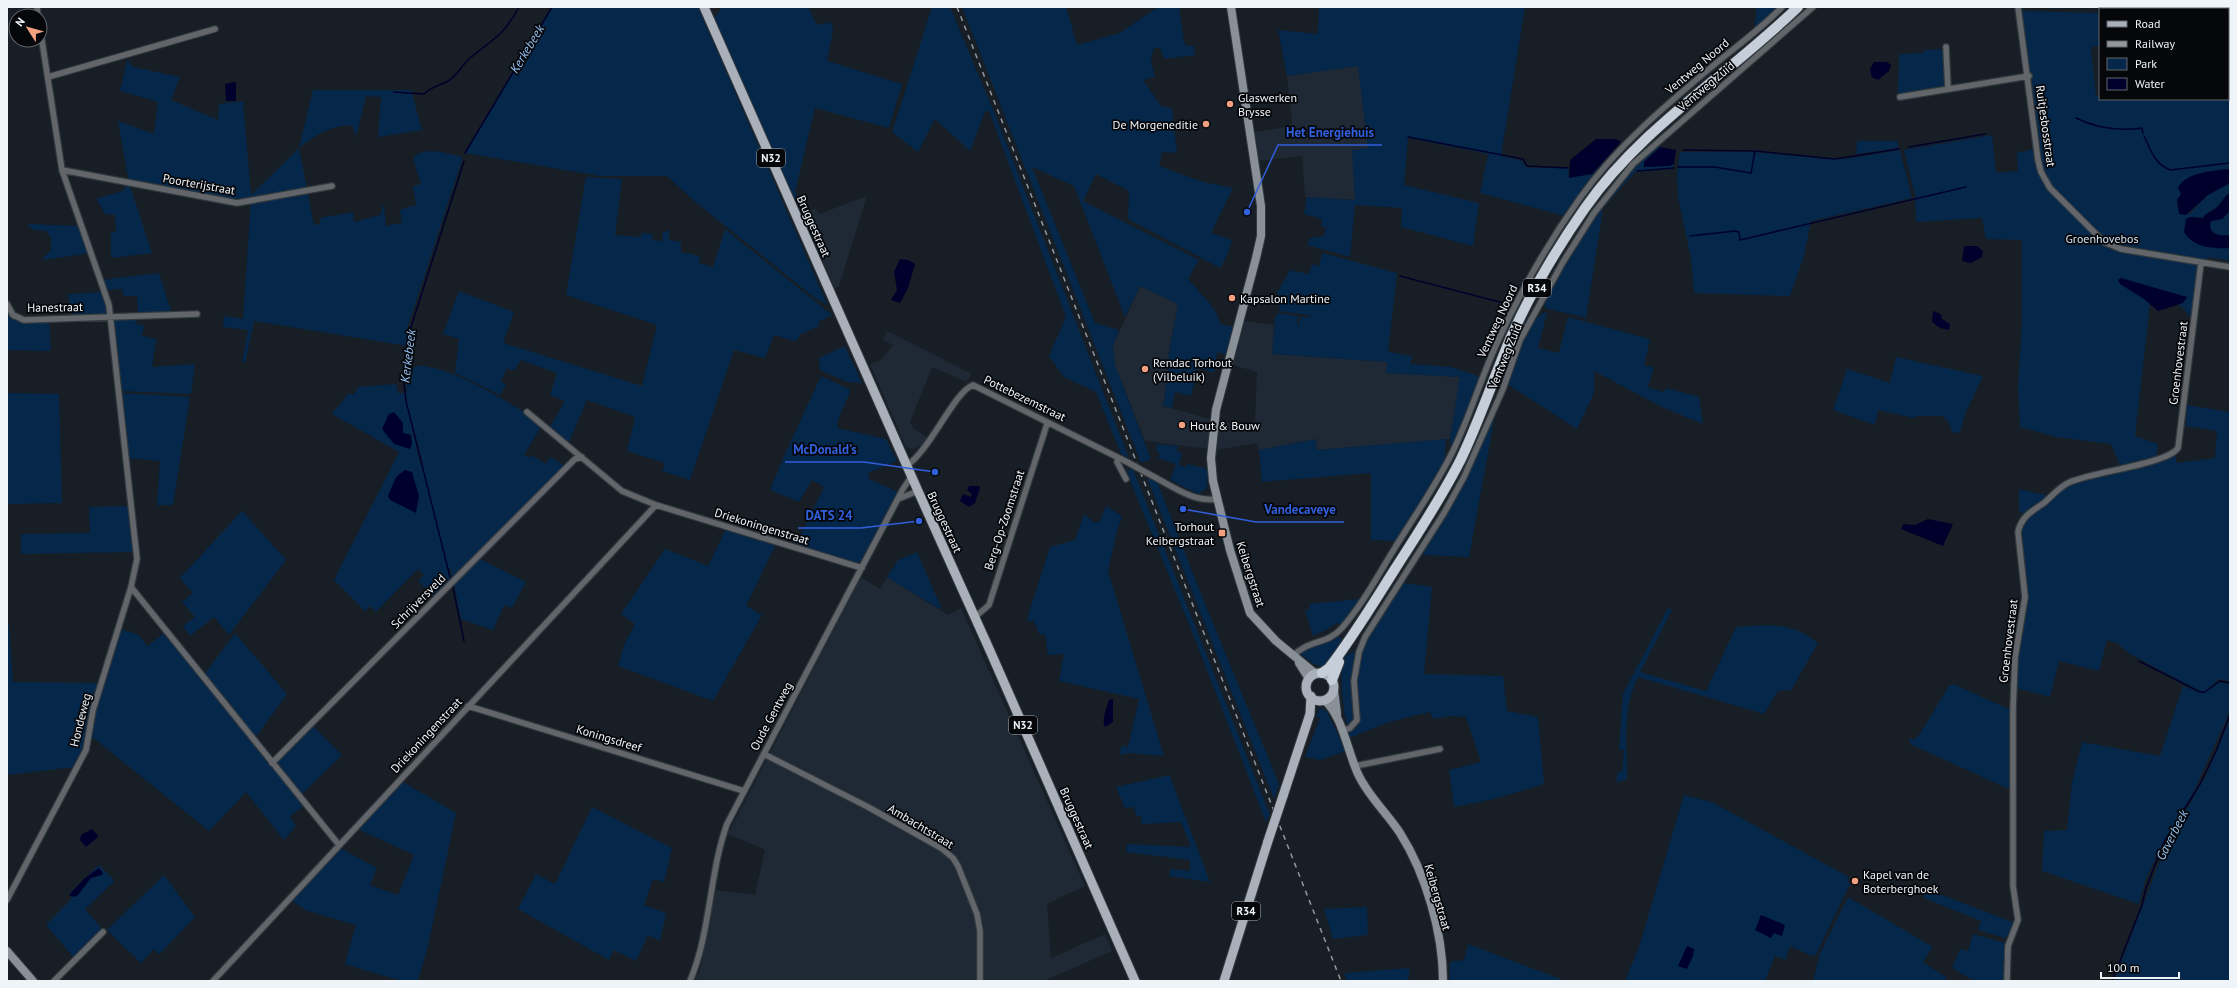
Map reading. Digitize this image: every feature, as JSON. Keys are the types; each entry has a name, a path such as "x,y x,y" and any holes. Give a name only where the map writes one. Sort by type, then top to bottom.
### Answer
{"highway":[{"name":"R34","path":"1316,675 1332,664 1357,628 1446,486 1479,420 1504,355 1524,311 1564,240 1586,207 1617,168 1650,134 1798,7"},
{"name":"R34","path":"1333,685 1337,664 1357,628"}],"main road":[{"name":"Bruggestraat","path":"704,7 1135,981"},
{"path":"1316,675 1333,685 1322,700 1310,696 1307,688 1316,675"},
{"name":"R34","path":"1224,981 1310,714 1310,696"},
{"name":"R34","path":"1310,714 1322,700"}],"street":[{"name":"Keibergstraat","path":"1231,7 1262,221 1256,258 1216,410 1211,458 1216,499 1250,613 1261,627 1316,675"},
{"name":"Ventweg Noord","path":"1295,658 1302,647 1330,638 1342,628 1435,485 1473,408 1496,345 1516,303 1558,229 1592,182 1621,147 1650,120 1782,7"},
{"name":"Ventweg Zuid","path":"1342,731 1350,728 1357,720 1354,681 1359,652 1365,637 1444,514 1464,477 1501,396 1520,340 1577,238 1608,195 1638,159 1813,7"},
{"name":"Ruitjesbosstraat","path":"2018,7 2029,76 2040,172 2050,188 2094,235 2108,244 2121,249 2230,267"},
{"path":"48,77 215,29"},
{"path":"1946,47 1948,89"},
{"path":"43,48 62,170 80,226 102,280 110,317 197,314"},
{"name":"Ruitjesbosstraat","path":"1900,97 2029,76"},
{"name":"Poorterijstraat","path":"62,170 237,203 332,186"},
{"name":"Groenhovestraat","path":"2007,981 2008,946 2018,920 2013,886 2012,736 2015,658 2025,597 2018,532 2019,524 2029,513 2070,482 2168,455 2174,453 2178,448 2201,263"},
{"name":"Hanestraat","path":"7,304 13,315 24,320 110,317"},
{"name":"Hondeweg","path":"7,900 86,750 93,710 135,574 137,556 110,317"},
{"name":"Pottebezemstraat","path":"906,466 918,456 960,397 973,385 1047,424 1051,423 1130,463 1192,496 1203,500 1216,499"},
{"name":"Driekoningenstraat","path":"527,412 622,491 656,505 862,568"},
{"name":"Berg-Op-Zoomstraat","path":"975,618 989,604 1047,424"},
{"name":"Schrijversveld","path":"272,763 575,459 582,457"},
{"path":"1119,458 1117,462 1126,479"},
{"name":"Oude Gentweg","path":"690,981 698,955 720,847 728,824 744,790 911,477"},
{"path":"898,500 918,491"},
{"name":"Driekoningenstraat","path":"213,981 656,505"},
{"path":"131,588 339,845"},
{"name":"Keibergstraat","path":"1333,685 1337,719"},
{"name":"Keibergstraat","path":"1322,700 1337,719 1362,781 1400,833 1420,874 1429,900 1440,949 1443,981"},
{"name":"Koningsdreef","path":"468,706 744,790"},
{"path":"1355,766 1440,749"},
{"name":"Ambachtstraat","path":"764,754 868,807 941,848 953,858 961,872 977,914 980,931 980,981"},
{"path":"54,981 103,932"},
{"path":"7,951 33,981"}],"shaded area":[{"path":"1358,65 1368,148 1353,150 1355,200 1305,197 1302,156 1259,161 1254,132 1281,128 1292,124 1287,76"},
{"path":"867,196 839,286 834,289 804,213 815,208 819,214"},
{"path":"1140,286 1178,304 1168,357 1170,358 1163,406 1210,419 1208,449 1145,441 1115,365 1112,348"},
{"path":"1244,321 1274,325 1272,354 1387,362 1386,373 1461,377 1450,439 1317,450 1316,439 1259,450 1257,443 1215,450 1218,421 1235,424 1255,421 1257,372 1233,365"},
{"path":"887,331 972,374 966,382 932,367 910,422 913,428 928,438 921,445 912,449 906,447 870,364 881,360 893,345 883,340"},
{"path":"861,577 880,589 887,577 948,615 961,608 1085,886 1047,904 1051,958 1105,934 1112,951 1044,981 695,981 700,969 716,890 755,895 765,850 728,834"}],"green space":[{"path":"552,7 698,7 827,304 816,299 693,200 667,176 600,176 465,153"},
{"path":"722,7 808,7 817,25 831,22 833,30 827,61 902,84 889,128 815,108 795,192 804,213 800,214 714,19"},
{"path":"932,7 950,7 994,112 1129,458 1121,454 1096,392 1064,377 1049,356 1066,317 989,111 985,112 970,151 935,119 918,152 892,132"},
{"path":"962,7 1066,7 1077,45 1120,33 1158,7 1179,7 1184,42 1186,46 1194,46 1195,55 1164,59 1160,48 1154,48 1151,60 1155,77 1143,80 1161,106 1172,108 1177,153 1162,152 1159,166 1203,182 1233,188 1211,233 1232,240 1227,256 1220,268 1128,219 1129,191 1096,174 1083,201 1199,260 1188,279 1212,307 1219,319 1220,324 1234,327 1227,355 1217,352 1214,373 1198,367 1191,396 1175,392 1172,408 1163,406 1170,358 1168,358 1178,304 1140,286 1125,317 1074,186 1032,167 1095,323 1119,330 1113,346 1115,365 1151,459 1141,463"},
{"path":"1319,7 1525,7 1501,156 1522,161 1525,167 1568,168 1569,177 1592,174 1622,143 1594,175 1565,216 1480,193 1488,154 1408,138 1404,185 1479,203 1473,246 1401,227 1402,208 1355,205 1350,257 1307,245 1310,238 1324,236 1326,228 1321,226 1322,219 1304,214 1307,197 1355,200 1352,150 1368,148 1358,66 1287,76 1278,30 1318,34"},
{"path":"1757,7 1779,7 1754,29"},
{"name":"Groenhovebos","path":"2230,7 2230,170 2225,169 2181,194 2177,200 2179,214 2190,213 2208,195 2230,183 2230,193 2216,208 2206,214 2203,218 2190,217 2186,220 2204,246 2230,248 2230,261 2208,257 2207,261 2200,260 2192,319 2183,308 2174,302 2164,301 2150,304 2135,436 2158,444 2156,457 2120,465 2111,444 2056,437 2020,427 2018,386 2022,323 2022,240 1986,239 1982,218 1916,222 1915,195 1904,150 1992,135 1996,173 2018,171 2017,153 2034,149 2021,11 2099,13 2099,46 2091,47 2096,96 2099,96 2099,100 2229,100 2229,8 2130,8"},
{"path":"1945,49 1946,88 1898,96 1899,54 1923,53 1924,50"},
{"path":"127,60 133,67 180,77 171,100 218,120 219,104 243,101 251,195 299,148 314,225 320,224 320,218 353,212 354,222 380,215 384,204 386,226 402,223 400,210 416,205 413,186 421,184 413,159 417,154 436,151 463,157 408,326 408,346 254,321 245,363 242,362 248,330 223,327 224,316 243,319 251,201 129,183 118,121 154,134 158,102 120,91"},
{"path":"313,90 411,90 422,130 378,137 381,97 366,96 356,137 352,125 337,127 318,135 299,148"},
{"path":"1857,141 1898,141 1898,148 1856,154"},
{"path":"1658,144 1660,147 1644,162 1670,166 1674,164 1673,169 1635,172 1605,206 1603,204 1630,172"},
{"path":"1900,150 1912,198 1811,221 1804,256 1790,296 1694,293 1691,259 1678,196 1677,176 1680,152 1752,152 1826,159 1846,159"},
{"path":"586,177 622,179 615,235 641,237 641,233 653,234 652,240 663,241 662,233 669,230 669,240 681,242 681,252 700,256 699,263 713,267 725,229 832,315 818,322 819,326 799,335 799,339 794,341 774,335 765,358 734,350 690,480 662,471 665,463 627,451 635,417 587,400 568,444 550,427 565,401 550,395 557,373 521,360 514,371 507,368 501,382 506,385 500,395 455,373 459,339 443,334 459,291 514,312 503,343 642,386 657,325 566,295"},
{"path":"129,183 152,253 111,258 111,233 116,232 115,215 105,214 97,200 98,198 123,191"},
{"path":"1602,206 1603,208 1586,318 1545,308 1551,289"},
{"path":"2230,211 2230,235 2222,236 2212,232 2209,226 2211,221 2222,219"},
{"path":"28,224 80,226 92,253 41,260 51,250 51,238 46,231 34,230 28,226"},
{"path":"1322,253 1397,273 1388,352 1412,356 1410,364 1451,367 1481,377 1451,449 1450,439 1460,377 1386,373 1387,362 1272,354 1275,318 1278,313 1298,316 1297,325 1299,325 1300,317 1310,317 1310,315 1279,311 1281,298 1278,297 1277,293 1290,270 1309,274 1312,264 1319,266"},
{"path":"159,273 172,314 138,314 137,296 124,296 122,289 105,290 101,280"},
{"path":"105,292 110,317 72,318 68,294"},
{"path":"7,304 19,318 49,319 51,351 7,350"},
{"path":"1547,312 1538,348 1559,353 1568,317 1650,339 1644,366 1654,367 1648,387 1663,392 1667,388 1699,397 1703,424 1662,407 1594,371 1594,393 1577,429 1507,384 1517,354 1528,331 1540,315"},
{"path":"115,318 137,318 136,324 144,325 142,336 156,339 152,367 195,364 191,394 123,391 120,388 113,320"},
{"path":"845,346 862,383 847,382 820,370 819,358"},
{"path":"1896,357 1983,376 1965,414 1960,433 1952,432 1949,423 1943,416 1918,416 1913,418 1878,410 1875,425 1833,410 1847,369 1890,383"},
{"path":"417,366 430,367 445,371 463,379 500,398 531,417 542,425 524,455 530,458 532,455 546,464 550,457 565,466 452,579 450,568 448,569 450,581 435,597 418,581 424,575 418,569 376,612 370,606 365,611 334,580 399,452 332,414 349,393 353,395 359,387 396,384 398,393 404,393 420,462 423,464 406,400 407,371"},
{"path":"821,376 851,390 839,417 837,428 886,439 897,461 868,473 869,479 898,492 861,561 857,563 796,544 824,487 812,480 799,502 770,490"},
{"path":"7,393 59,394 62,503 7,504"},
{"path":"120,393 190,397 173,505 157,505 160,461 127,458"},
{"path":"2187,405 2230,412 2230,681 2219,679 2205,691 2200,691 2130,654 2117,643 2107,640 2099,671 2059,661 2050,697 2016,688 2018,657 2027,609 2026,568 2021,530 2024,521 2070,484 2176,456 2176,463 2215,458 2217,431 2186,426"},
{"path":"1495,415 1469,557 1422,555 1462,486"},
{"path":"1316,439 1317,450 1446,439 1444,464 1397,541 1371,540 1371,473 1262,482 1259,450"},
{"path":"1157,444 1178,446 1177,452 1182,453 1179,465 1186,467 1187,464 1208,469 1207,488 1199,494 1170,480 1176,464 1158,458 1160,455 1156,450"},
{"path":"1133,469 1270,815 1266,822 1191,629 1126,471"},
{"path":"1147,478 1157,481 1201,594 1279,784 1274,799"},
{"path":"2019,489 2049,496 2024,514 2019,511"},
{"path":"129,506 134,552 21,554 21,534 90,533 89,507"},
{"path":"1106,506 1122,516 1108,571 1164,756 1129,753 1120,755 1121,746 1128,747 1139,699 1059,681 1064,654 1048,655 1045,634 1040,635 1033,620 1029,622 1027,619 1050,547 1075,540 1084,514 1095,523 1100,521"},
{"path":"242,511 286,560 229,635 214,617 190,636 183,626 195,617 182,602 193,593 180,578"},
{"path":"726,529 776,544 746,606 762,615 713,701 618,666 624,645 635,624 621,614 665,549 708,566"},
{"path":"917,552 941,610 887,577 898,560"},
{"path":"478,558 526,582 512,608 504,605 493,630 461,619 454,584"},
{"path":"1403,583 1432,587 1424,674 1503,676 1507,711 1538,717 1544,784 1494,799 1454,807 1449,770 1481,762 1466,717 1452,716 1433,719 1430,712 1389,722 1349,738 1348,732 1355,729 1360,722 1356,686 1361,657 1372,631"},
{"path":"1360,599 1341,626 1337,623 1313,636 1305,610 1310,610 1309,604"},
{"path":"1668,608 1672,610 1640,672 1706,691 1736,627 1770,625 1779,626 1798,631 1818,643 1791,690 1778,691 1764,714 1638,677 1633,689 1627,714 1627,780 1616,782 1618,772 1622,771 1624,750 1619,750 1623,694"},
{"path":"7,624 9,624 13,682 98,683 89,712 84,747 75,767 7,775"},
{"path":"120,629 137,634 148,646 164,633 304,805 290,817 296,826 284,840 246,792 209,831 91,736 93,719"},
{"path":"235,633 287,694 255,738 203,676"},
{"path":"1338,636 1345,642 1328,666 1315,665 1300,654 1307,649"},
{"path":"1357,651 1351,684 1354,718 1348,726 1342,692 1342,672 1344,659 1346,656"},
{"path":"2220,682 2230,684 2230,709 2226,720 2193,793 2159,851 2145,881 2139,904 2042,871 2044,831 2067,830 2072,782 2082,742 2160,756 2183,686 2202,693"},
{"path":"1953,684 2011,710 2009,746 2011,790 1910,744 1909,739 1915,739 1919,735 1949,686"},
{"path":"1320,708 1326,710 1346,751 1320,760 1305,757 1320,718 1316,717"},
{"path":"2230,719 2230,981 2114,981 2166,845 2207,774"},
{"path":"312,725 342,755 301,795 274,762"},
{"path":"1170,775 1210,882 1169,876 1170,869 1190,871 1190,860 1126,852 1127,844 1191,847 1181,822 1142,824 1141,816 1136,816 1134,807 1125,808 1116,787"},
{"path":"403,782 456,813 428,946 418,981 401,981 345,964 356,925 305,910 291,900 340,848 377,868 370,885 398,895 414,855 358,829"},
{"path":"1684,795 1712,802 1849,877 1847,880 1850,884 1816,955 1812,956 1790,946 1786,960 1775,956 1765,981 1625,981 1639,947"},
{"path":"592,807 672,848 664,882 653,879 644,905 666,913 660,941 648,935 636,961 614,950 609,960 518,909 536,874 555,884"},
{"path":"99,865 115,881 85,909 103,930 74,958 46,925 72,898 69,894"},
{"path":"164,875 195,917 159,955 154,949 141,963 107,930"},
{"path":"1926,889 2015,923 2012,931 2005,938 1978,930 1981,921 1924,898"},
{"path":"1848,897 1933,947 1923,962 1947,978 1944,981 1813,981 1820,953"},
{"path":"1367,907 1368,935 1333,939 1324,909"},
{"path":"1973,934 2005,943 2005,981 1974,981 1952,968 1960,949 1968,951"},
{"path":"1468,944 1566,981 1449,981 1450,962 1464,960"},
{"path":"1410,968 1408,981 1347,981 1344,973"}],"water":[{"path":"1874,62 1887,62 1891,65 1889,71 1878,80 1872,77 1870,69"},
{"path":"236,83 236,101 226,101 225,84"},
{"path":"1596,139 1616,139 1621,142 1592,174 1569,178 1570,160"},
{"path":"1660,147 1676,150 1674,164 1670,166 1644,167 1644,162"},
{"path":"2225,169 2230,170 2230,183 2208,195 2186,215 2179,214 2177,200 2181,194 2178,188 2182,183 2192,176"},
{"path":"2230,193 2230,211 2222,219 2211,221 2210,226 2215,234 2230,235 2230,248 2211,248 2198,244 2188,237 2184,232 2186,219 2190,217 2203,218 2206,214 2216,208"},
{"path":"1977,246 1983,251 1982,257 1971,263 1962,261 1964,247"},
{"path":"900,259 908,260 915,264 908,288 900,303 891,300 897,290 894,272"},
{"path":"2121,278 2187,297 2183,303 2158,311 2144,299 2120,284 2118,280"},
{"path":"1933,311 1941,314 1942,319 1950,324 1949,330 1940,328 1932,322"},
{"path":"394,412 403,423 403,433 411,435 412,443 410,449 394,444 382,429 389,414"},
{"path":"405,470 412,472 419,496 416,513 390,500 388,496 396,477"},
{"path":"969,486 979,486 980,488 975,503 969,507 960,501 963,494 971,497 972,494 967,490"},
{"path":"1928,519 1953,524 1943,546 1901,529 1903,524 1915,525"},
{"path":"1113,699 1113,722 1105,727 1104,718 1106,710 1109,700"},
{"path":"92,829 98,837 86,847 80,840 81,835"},
{"path":"99,868 103,873 102,875 91,878 78,895 74,897 69,895 85,878"},
{"path":"1761,915 1785,925 1782,936 1774,933 1771,938 1755,930"},
{"path":"1687,946 1694,949 1693,956 1687,969 1678,966"}],"waterway":[{"path":"394,92 424,94 451,79 470,58 509,24 519,7"},
{"name":"Kerkebeek","path":"465,153 552,7"},
{"path":"2076,118 2108,128 2142,128 2143,133"},
{"path":"1909,147 1985,134"},
{"path":"2144,136 2151,152 2160,164 2170,170 2230,163"},
{"path":"1408,137 1523,159 1527,166 1568,168"},
{"path":"1683,150 1755,151 1835,159 1899,149"},
{"path":"1678,167 1715,167 1751,173 1755,151"},
{"name":"Kerkebeek","path":"450,577 406,401 404,383 409,359 411,327 464,161"},
{"path":"1637,171 1674,168"},
{"path":"1690,236 1735,231 1739,232 1740,240 1966,187"},
{"path":"1400,276 1507,304"},
{"name":"Kerkebeek","path":"453,587 464,641"},
{"path":"2139,661 2200,692 2205,692 2220,681 2230,683"},
{"name":"Gaverbeek","path":"2112,981 2142,905 2146,888 2164,842 2200,784 2217,749 2230,714"}],"railway":[{"path":"957,7 1341,981"}],"place":[{"name":"Glaswerken Brysse","path":"1230,104"},
{"name":"De Morgeneditie","path":"1206,124"},
{"name":"Het Energiehuis","path":"1247,212"},
{"name":"Kapsalon Martine","path":"1232,298"},
{"name":"Rendac Torhout (Vilbeluik)","path":"1145,369"},
{"name":"Hout & Bouw","path":"1182,425"},
{"name":"McDonald's","path":"935,472"},
{"name":"Vandecaveye","path":"1183,509"},
{"name":"DATS 24","path":"919,521"},
{"name":"Torhout Keibergstraat","path":"1222,533"},
{"name":"Kapel van de Boterberghoek","path":"1855,881"}]}
